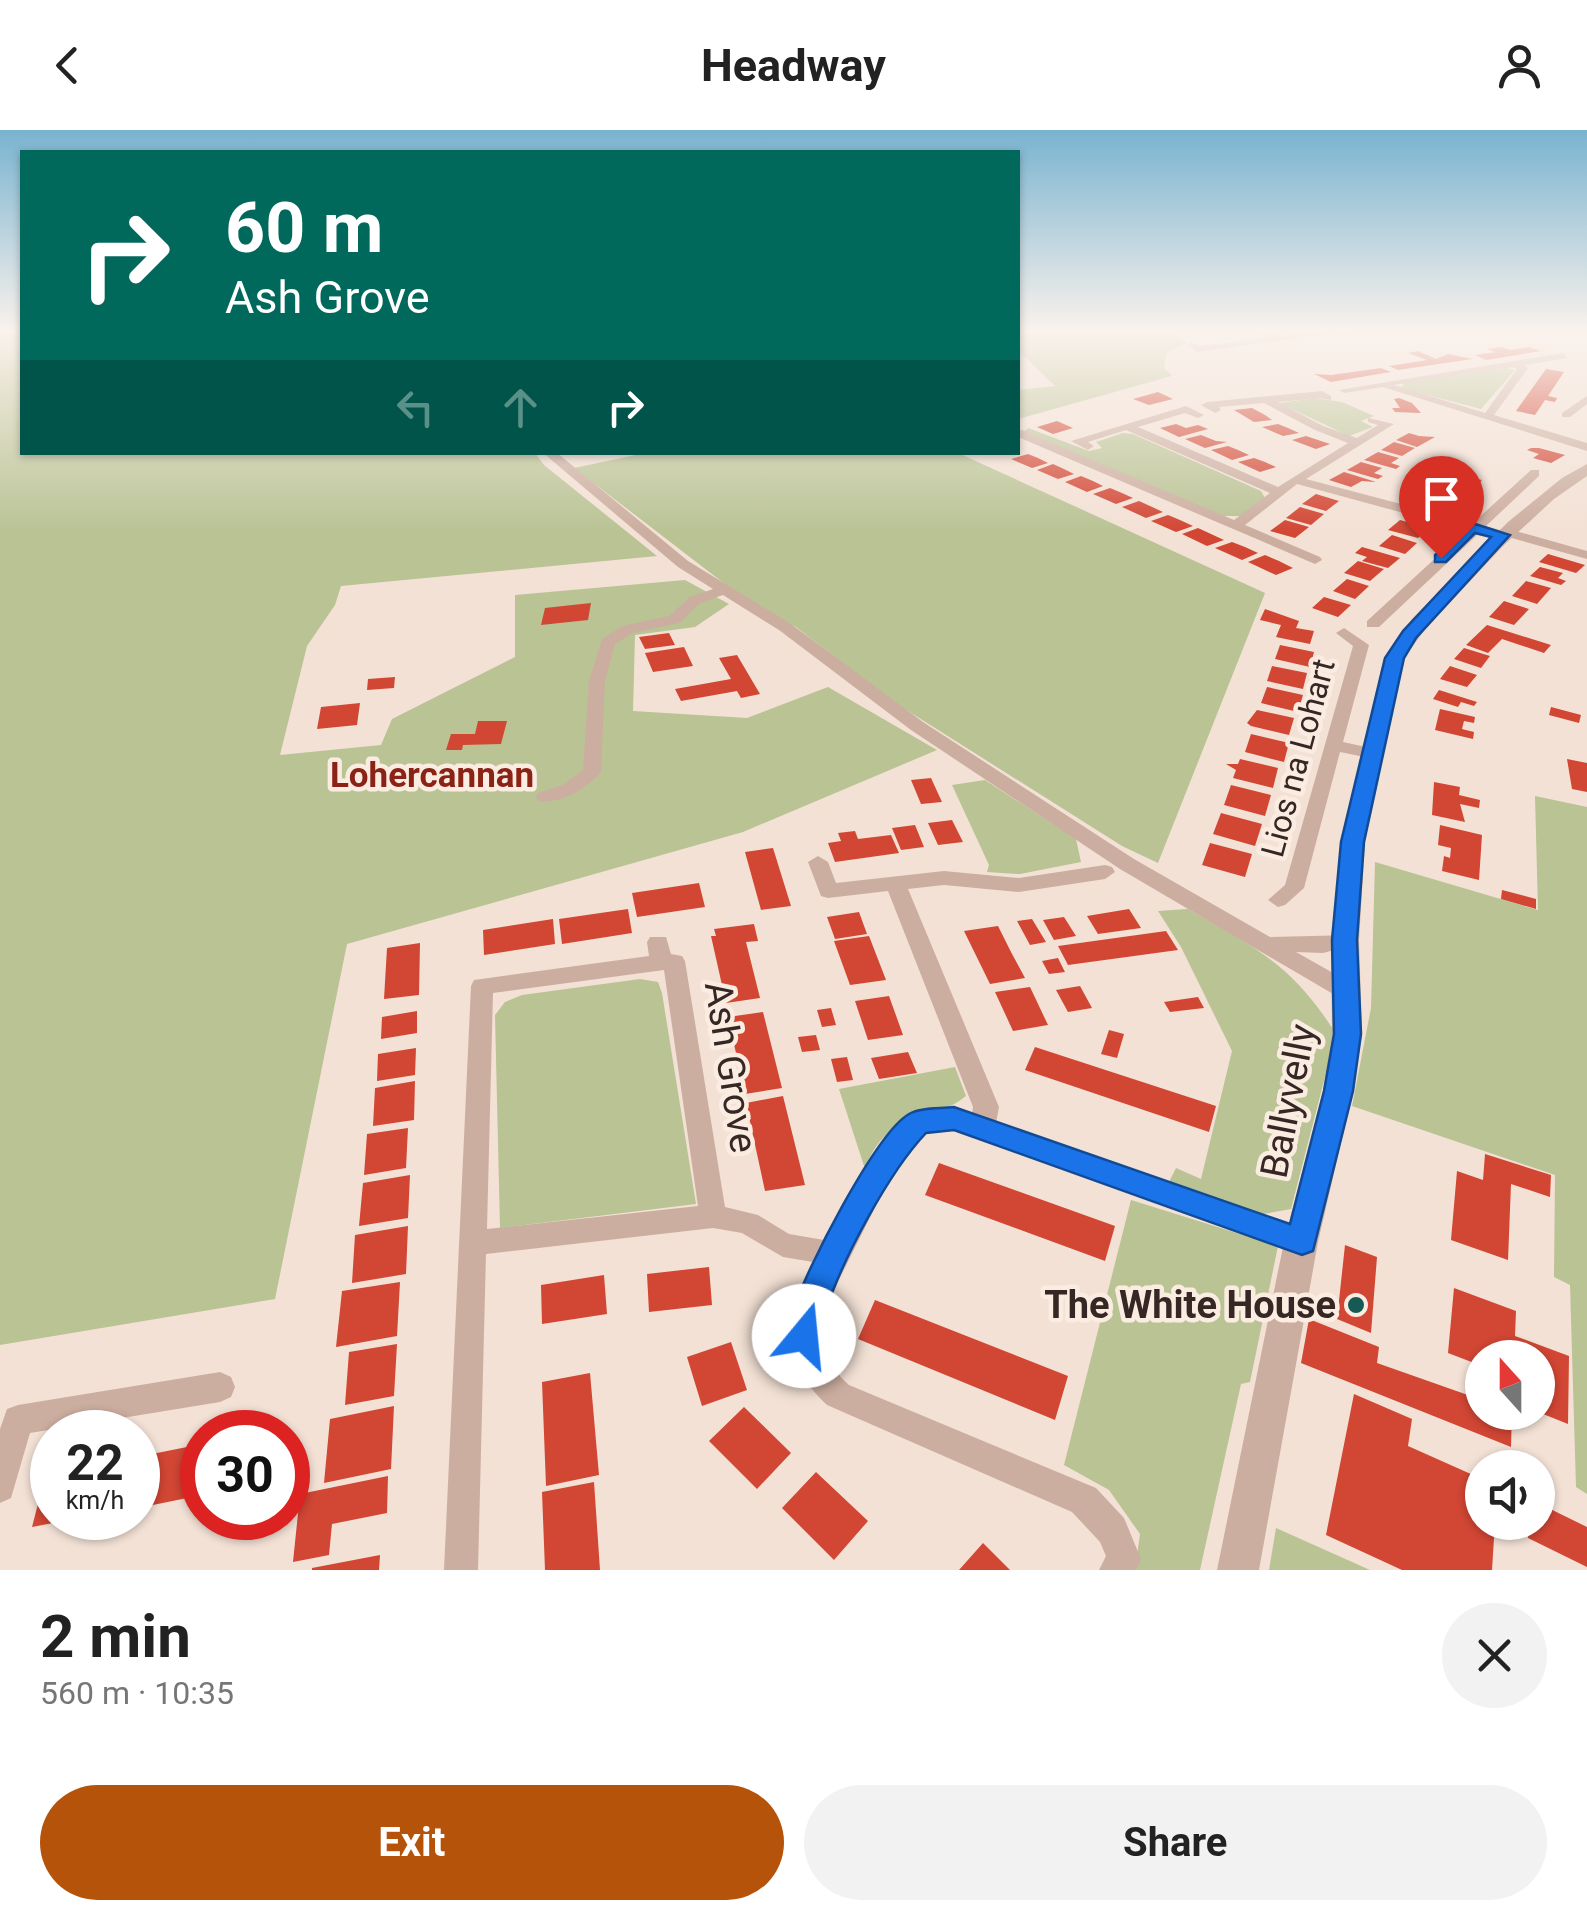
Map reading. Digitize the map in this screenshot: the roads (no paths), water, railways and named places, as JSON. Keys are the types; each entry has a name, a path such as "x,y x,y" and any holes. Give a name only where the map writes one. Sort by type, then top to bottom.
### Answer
{"street":[{"path":"1214,410 1207,405 1293,397"},
{"path":"1425,397 1587,447"},
{"path":"1488,416 1502,397"},
{"path":"1566,415 1587,399"},
{"path":"1267,400 1318,428 1356,442"},
{"path":"1088,446 1077,440 1186,409 1198,415"},
{"path":"1236,526 1294,480 1388,424 1372,420"},
{"path":"1126,426 1279,492"},
{"path":"1020,434 1315,560"},
{"path":"552,455 682,564 784,627 917,726 1127,864 1348,992"},
{"path":"1504,533 1550,493 1587,469"},
{"path":"1372,624 1535,473"},
{"path":"1294,480 1587,554"},
{"name":"Ballyvelly","path":"1238,1570 1302,1242 1348,1034 1344,940 1352,842 1388,682 1400,647 1504,533"},
{"path":"546,797 570,789 592,772 597,680 608,642 628,629 674,620 695,600 721,590"},
{"name":"Lios na Lohart","path":"1278,900 1294,888 1361,645 1344,633"},
{"path":"1332,745 1374,754"},
{"path":"818,862 828,892 944,878 1019,885 1105,872"},
{"path":"895,883 986,1108 982,1128"},
{"path":"1269,944 1323,946 1344,940"},
{"name":"Ash Grove","path":"460,1570 482,986 660,952 674,961 713,1216"},
{"path":"1116,1570 1124,1559 1112,1530 1084,1500 838,1394 813,1372 804,1336 809,1310 892,1150 918,1122 954,1119 1302,1242"},
{"path":"474,1243 713,1216 748,1223 783,1245 835,1254"},
{"path":"0,1487 18,1420 220,1386"}],"place":[{"name":"The White House","path":"1356,1305"}],"district":[{"name":"Lohercannan","path":"432,775"}]}
